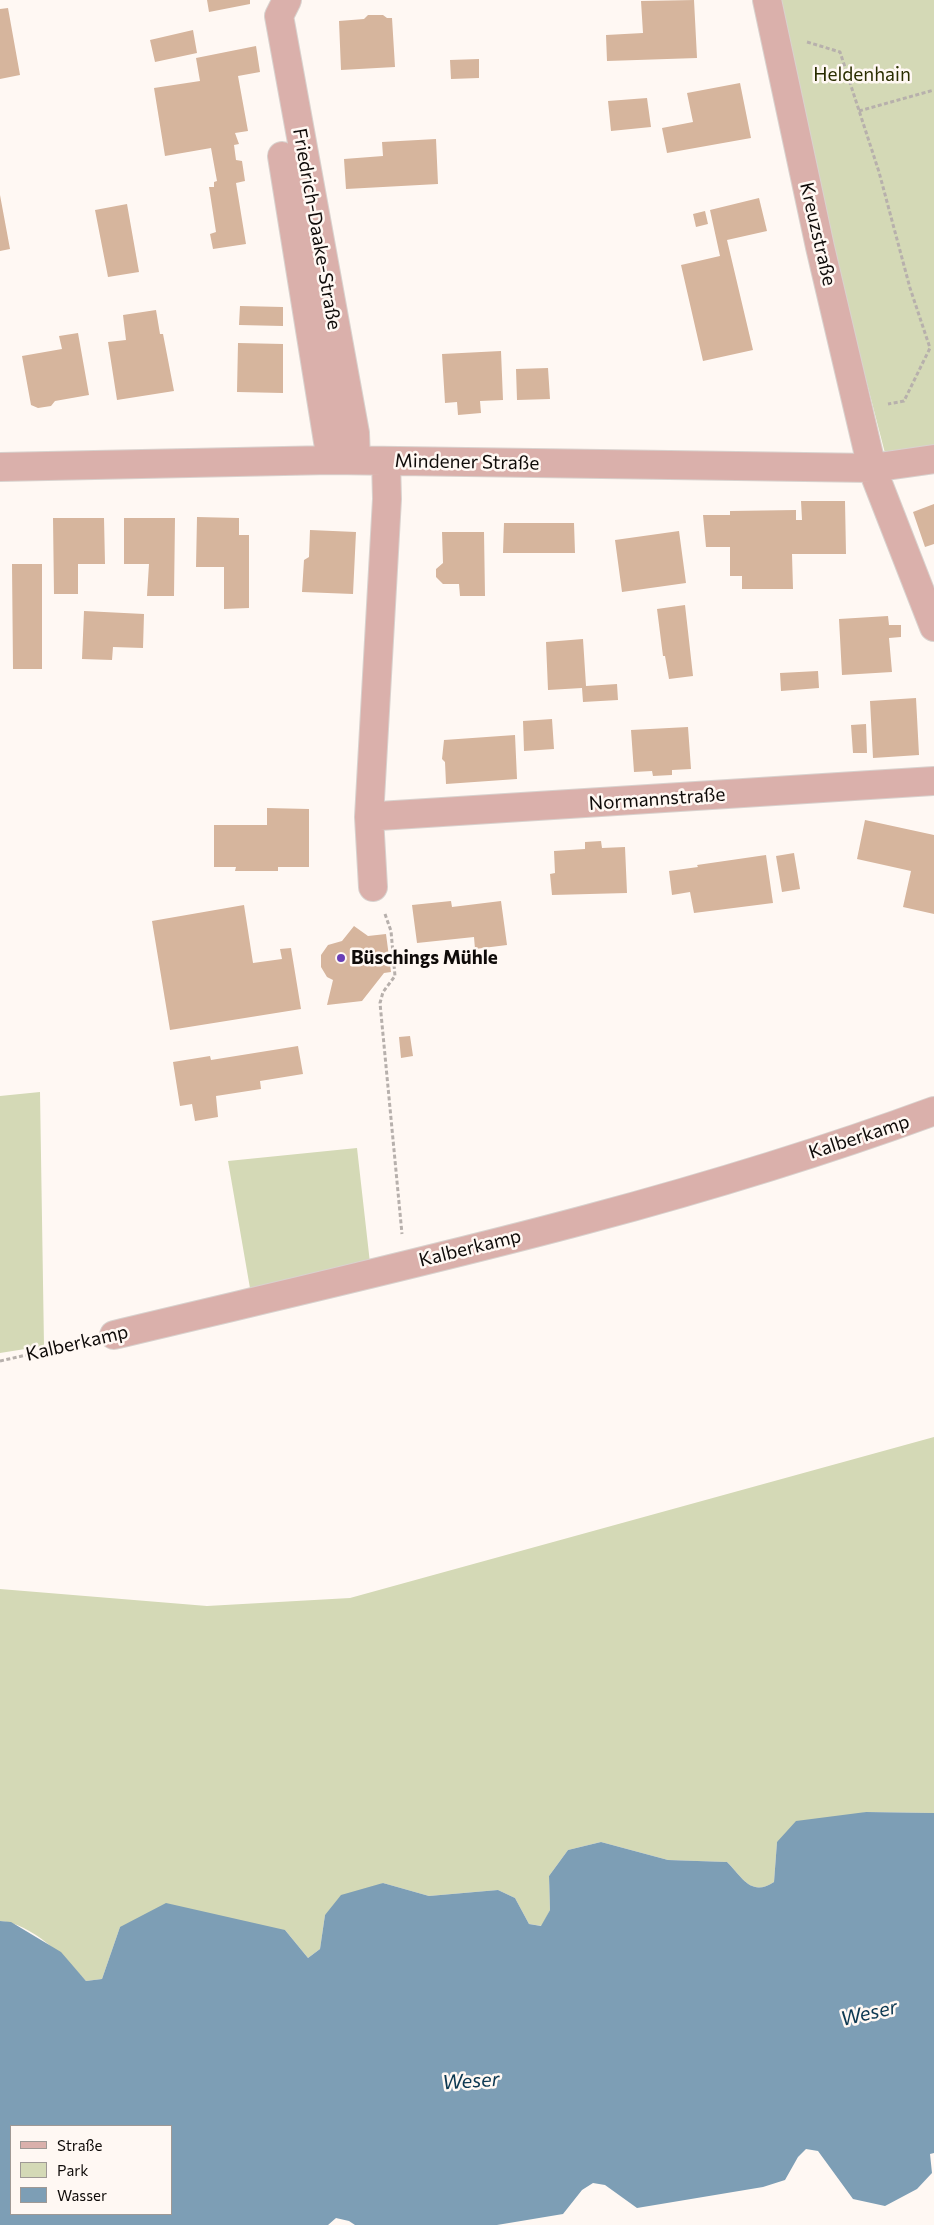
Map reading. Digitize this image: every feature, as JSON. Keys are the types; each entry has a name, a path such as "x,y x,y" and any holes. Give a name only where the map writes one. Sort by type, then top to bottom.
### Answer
{"street":[{"name":"Friedrich-Daake-Straße","path":"287,0 279,16 355,433 343,460"},
{"name":"Kreuzstraße","path":"767,0 872,468 934,627"},
{"path":"282,156 343,460"},
{"name":"Mindener Straße","path":"0,467 343,460 872,468 934,459"},
{"path":"373,886 369,817 387,499 386,461"},
{"name":"Normannstraße","path":"379,816 934,781"},
{"name":"Kalberkamp","path":"114,1335 405,1265 683,1194 885,1129 934,1111"}],"path":[{"path":"777,50 806,42 840,52 879,172 910,288 930,348 904,401 858,409"},
{"path":"859,111 934,90"},
{"path":"373,886 381,898 391,932 395,976 383,992 380,1003 405,1265"},
{"name":"Kalberkamp","path":"0,1361 114,1335"}],"green space":[{"name":"Heldenhain","path":"768,0 934,0 934,447 886,457"},
{"path":"40,1092 44,1346 0,1353 0,1096"},
{"path":"357,1148 370,1263 251,1294 228,1161"},
{"path":"934,1437 934,1813 866,1812 777,1842 774,1882 759,1887 748,1884 727,1862 668,1860 601,1842 568,1850 549,1876 550,1910 542,1926 529,1924 515,1898 498,1890 429,1896 383,1883 325,1915 320,1949 308,1958 285,1930 120,1927 102,1979 86,1981 58,1952 36,1935 12,1923 0,1921 0,1589 207,1606 350,1598"}],"water":[{"name":"Weser","path":"866,1812 934,1813 934,2153 930,2154 932,2173 917,2189 885,2206 853,2199 818,2151 806,2149 798,2157 785,2180 763,2187 637,2208 605,2185 593,2183 582,2190 563,2214 497,2225 355,2225 349,2221 336,2218 328,2225 0,2225 0,1921 11,1922 61,1952 86,1981 102,1979 120,1927 166,1903 285,1930 308,1958 320,1949 325,1915 341,1895 383,1883 429,1896 498,1890 515,1898 529,1924 541,1926 550,1910 549,1876 568,1850 601,1842 668,1860 727,1862 748,1884 759,1887 774,1882 777,1842 796,1821"}],"building":[{"path":"207,0 250,0 250,4 209,12"},
{"path":"694,0 697,58 607,61 606,35 643,33 641,1"},
{"path":"8,8 20,75 0,79 0,9"},
{"path":"368,15 383,15 387,18 392,18 395,67 341,70 339,21 364,19"},
{"path":"193,30 197,53 155,62 150,40"},
{"path":"256,46 260,72 238,76 248,131 235,133 239,144 234,145 236,160 242,161 245,181 236,183 246,244 213,249 210,234 216,232 209,187 214,187 214,182 217,181 211,148 165,156 154,88 200,81 196,58"},
{"path":"479,59 479,78 451,79 450,60"},
{"path":"740,83 751,138 667,153 662,128 693,122 687,93"},
{"path":"647,98 651,127 611,131 608,101"},
{"path":"436,139 438,184 346,189 344,159 383,156 382,142"},
{"path":"0,195 10,249 0,251"},
{"path":"759,198 767,231 727,240 753,350 703,361 681,265 720,256 710,210"},
{"path":"127,204 139,272 108,277 95,210"},
{"path":"705,211 708,224 696,227 693,214"},
{"path":"240,306 283,307 283,326 239,325"},
{"path":"156,310 160,334 163,334 174,391 117,400 108,342 126,340 123,315"},
{"path":"78,333 89,395 55,401 51,406 38,408 31,405 22,356 62,349 59,336"},
{"path":"238,343 283,344 283,393 237,392"},
{"path":"501,351 503,400 480,401 481,413 458,415 457,402 445,403 442,354"},
{"path":"548,368 550,399 517,400 516,369"},
{"path":"801,501 845,501 846,554 792,554 793,589 742,589 742,576 730,576 730,547 706,547 703,515 730,515 730,511 796,510 796,520 802,520"},
{"path":"934,504 934,544 925,547 913,512"},
{"path":"197,517 239,518 239,535 249,535 249,608 224,609 224,567 196,567"},
{"path":"53,518 104,518 105,564 78,564 78,594 54,594"},
{"path":"124,518 175,518 174,596 147,596 149,564 124,564"},
{"path":"504,523 574,523 575,553 503,553"},
{"path":"310,530 356,532 353,594 302,592 304,560 309,557"},
{"path":"679,531 686,583 622,592 615,540"},
{"path":"442,532 484,532 485,596 460,596 459,584 443,584 436,577 436,569 443,563"},
{"path":"12,564 42,564 42,669 13,669"},
{"path":"685,605 693,676 669,679 665,656 663,656 657,609"},
{"path":"84,611 144,614 143,648 113,647 112,660 82,659"},
{"path":"888,616 889,625 901,625 901,637 889,638 892,672 842,675 839,619"},
{"path":"583,639 586,686 617,684 618,700 583,702 582,688 548,690 546,642"},
{"path":"818,671 819,688 781,691 780,673"},
{"path":"916,698 919,755 873,758 870,701"},
{"path":"552,719 554,749 524,751 523,721"},
{"path":"866,724 867,753 853,753 851,725"},
{"path":"688,727 691,769 672,770 672,775 653,776 652,771 634,772 631,730"},
{"path":"515,735 517,779 446,784 445,762 442,759 444,740"},
{"path":"267,808 309,809 309,867 278,867 278,871 235,871 236,867 214,867 214,825 267,825"},
{"path":"865,820 934,835 934,914 903,907 911,871 857,859"},
{"path":"601,841 602,848 625,847 627,893 552,895 550,874 555,873 554,851 585,849 585,842"},
{"path":"794,853 800,889 782,892 776,856"},
{"path":"766,855 773,903 694,913 690,892 672,895 669,871"},
{"path":"451,901 452,907 501,901 507,945 475,949 474,937 417,943 412,905"},
{"path":"244,905 253,963 282,959 280,949 291,948 301,1009 170,1030 152,921"},
{"path":"354,926 368,936 386,934 391,972 384,973 362,1001 327,1005 333,980 327,977 321,967 321,955 328,945 342,941"},
{"path":"410,1036 413,1056 401,1058 399,1037"},
{"path":"298,1046 303,1074 260,1081 261,1089 216,1096 218,1117 195,1121 192,1104 180,1106 173,1062 210,1056 211,1060"}],"place":[{"name":"Büschings Mühle","path":"341,958"}]}
